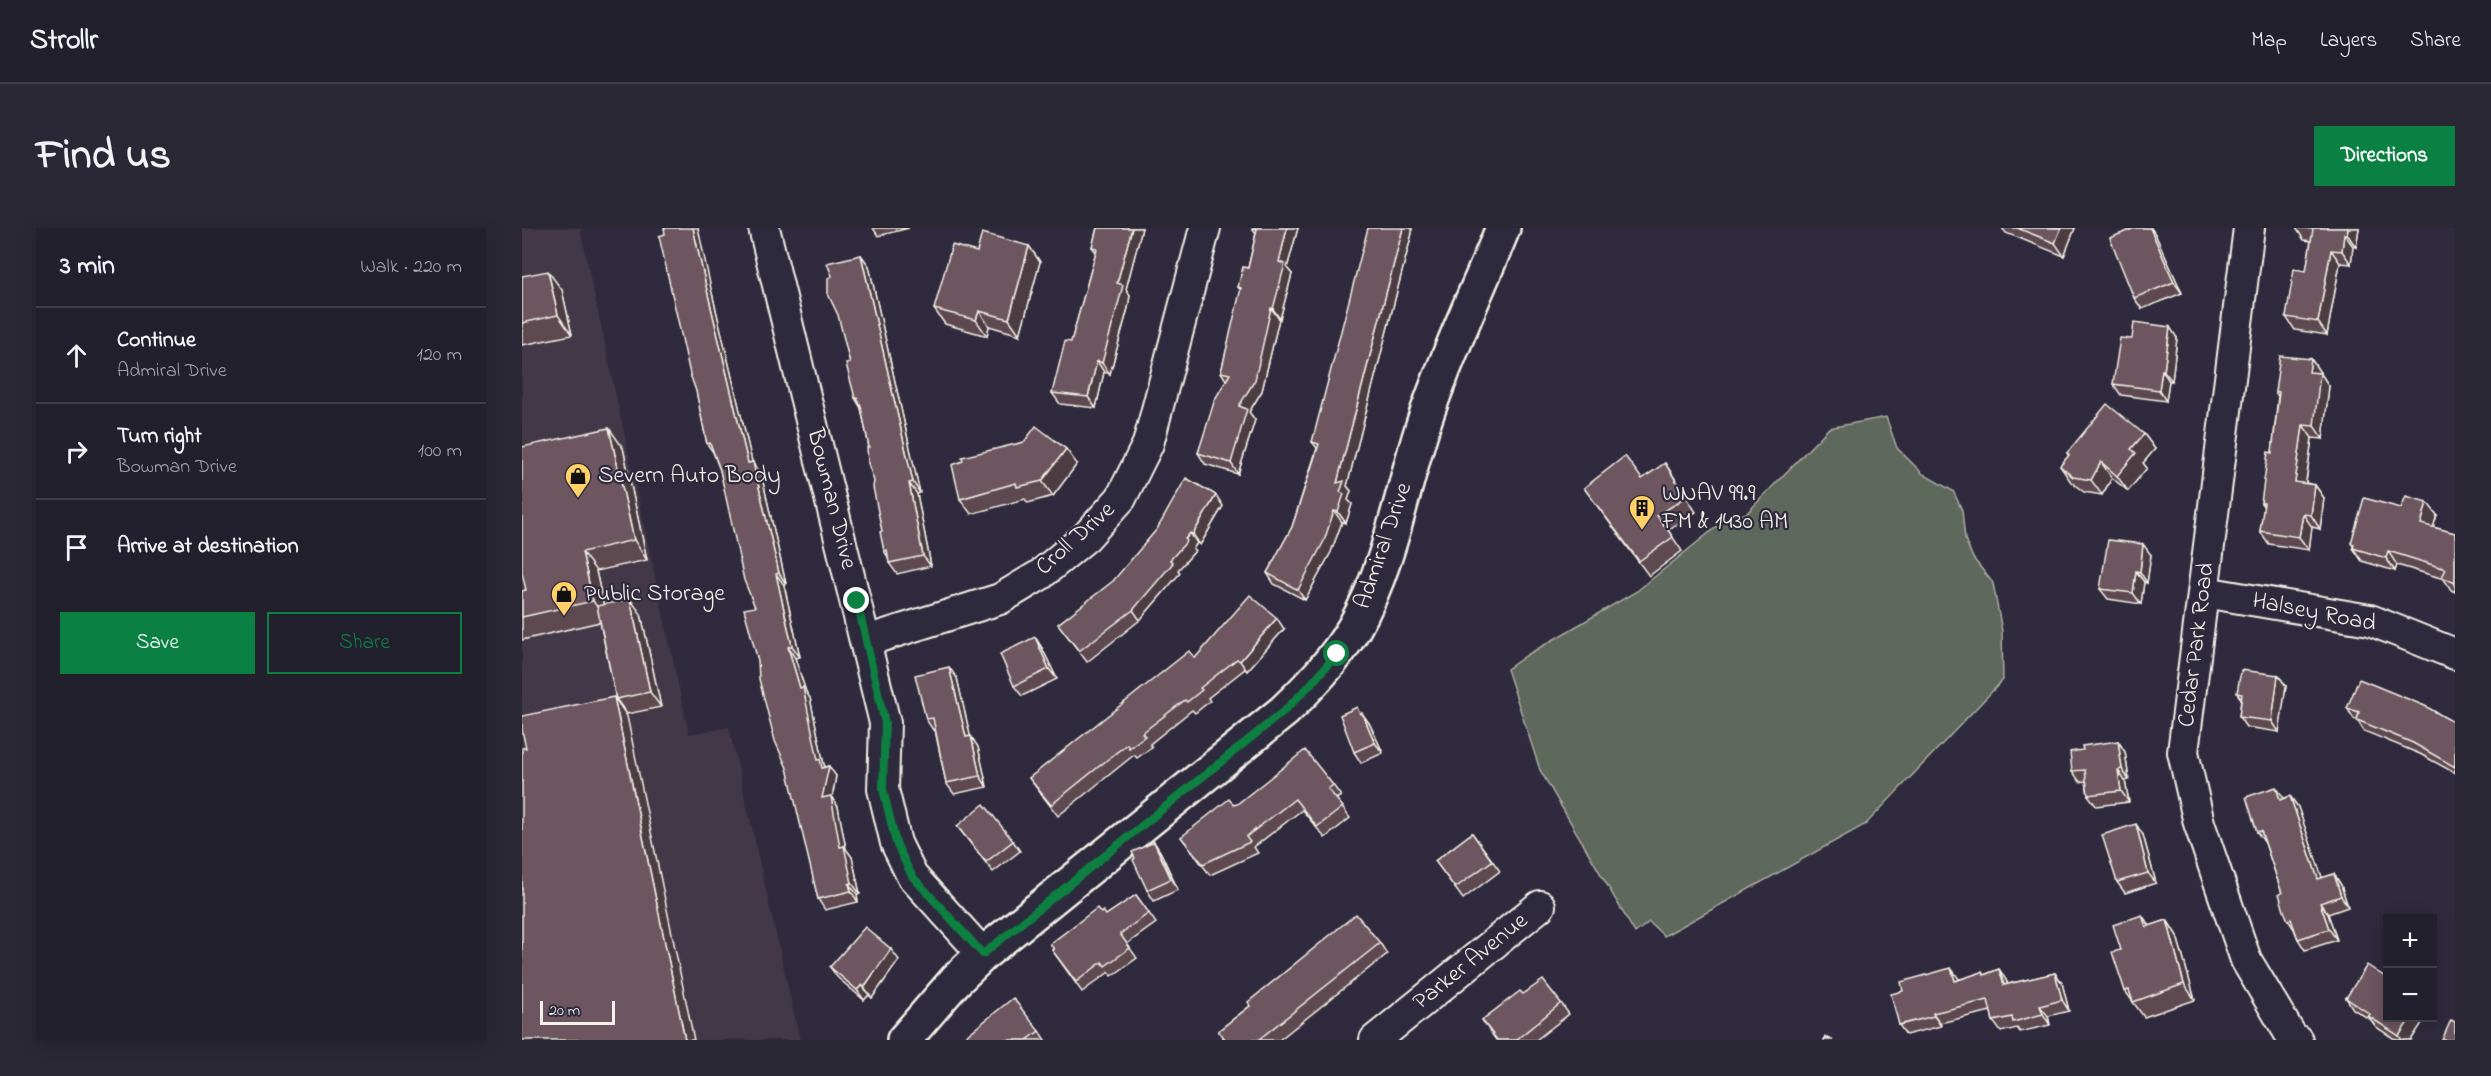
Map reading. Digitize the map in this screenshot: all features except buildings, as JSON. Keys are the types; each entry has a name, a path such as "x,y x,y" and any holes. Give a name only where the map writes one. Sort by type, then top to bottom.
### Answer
{"street":[{"name":"Bowman Drive","path":"764,228 885,723 883,789 896,843 912,876 983,954"},
{"name":"Croll Drive","path":"866,641 1000,599 1040,575 1086,537 1121,498 1148,444 1205,228"},
{"name":"Admiral Drive","path":"904,1040 956,980 983,954 1284,711 1337,654 1355,626 1382,562 1425,421 1503,228"},
{"name":"Cedar Park Road","path":"2249,228 2183,752 2199,823 2246,960 2290,1039"},
{"name":"Halsey Road","path":"2204,592 2370,620 2455,654"},
{"name":"Parker Avenue","path":"1375,1040 1540,906"}],"shaded area":[{"path":"522,228 580,228 689,734 729,727 800,1040 522,1040"}],"green space":[{"path":"1886,417 1897,448 1923,474 1953,491 1962,510 1965,539 1973,558 1993,583 2002,631 2003,680 1866,824 1664,936 1649,922 1635,933 1540,770 1507,669 1637,591 1725,520 1747,513 1829,428"}],"place":[{"name":"Severn Auto Body","path":"578,499"},
{"name":"WNAV 99.9 FM & 1430 AM","path":"1642,531"},
{"name":"Public Storage","path":"564,617"}],"route":[{"path":"857,601 885,723 883,789 896,843 912,876 983,954 1284,711 1337,654"}]}
